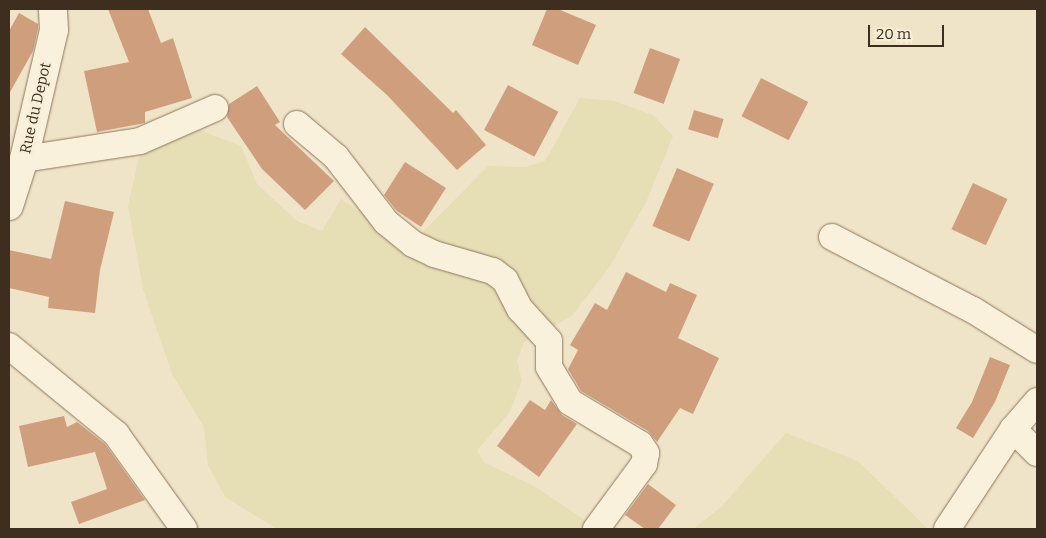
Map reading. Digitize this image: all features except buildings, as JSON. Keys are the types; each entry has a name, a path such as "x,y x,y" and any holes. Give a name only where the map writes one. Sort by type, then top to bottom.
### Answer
{"street":[{"name":"Rue du Depot","path":"9,206 24,160 54,30 52,9"},
{"path":"24,160 140,141 215,108"},
{"path":"297,124 336,157 386,222 413,244 434,254 493,271 505,280 520,309 549,342 549,367 570,402 640,444 646,453 644,464 602,528"},
{"path":"832,237 973,310 1037,350"},
{"path":"9,346 116,434 184,529"},
{"path":"947,529 1013,429 1037,401"},
{"path":"1013,429 1037,453"}],"shaded area":[{"path":"580,98 614,101 653,115 673,136 647,200 610,266 572,316 524,342 517,361 522,381 509,413 477,451 485,463 536,487 598,529 277,529 225,497 208,465 204,427 172,374 143,289 128,206 139,157 159,133 200,130 241,146 257,184 297,221 322,231 341,199 390,232 421,234 488,166 525,167 545,161"},
{"path":"786,433 858,461 928,529 693,529 722,506"}]}
